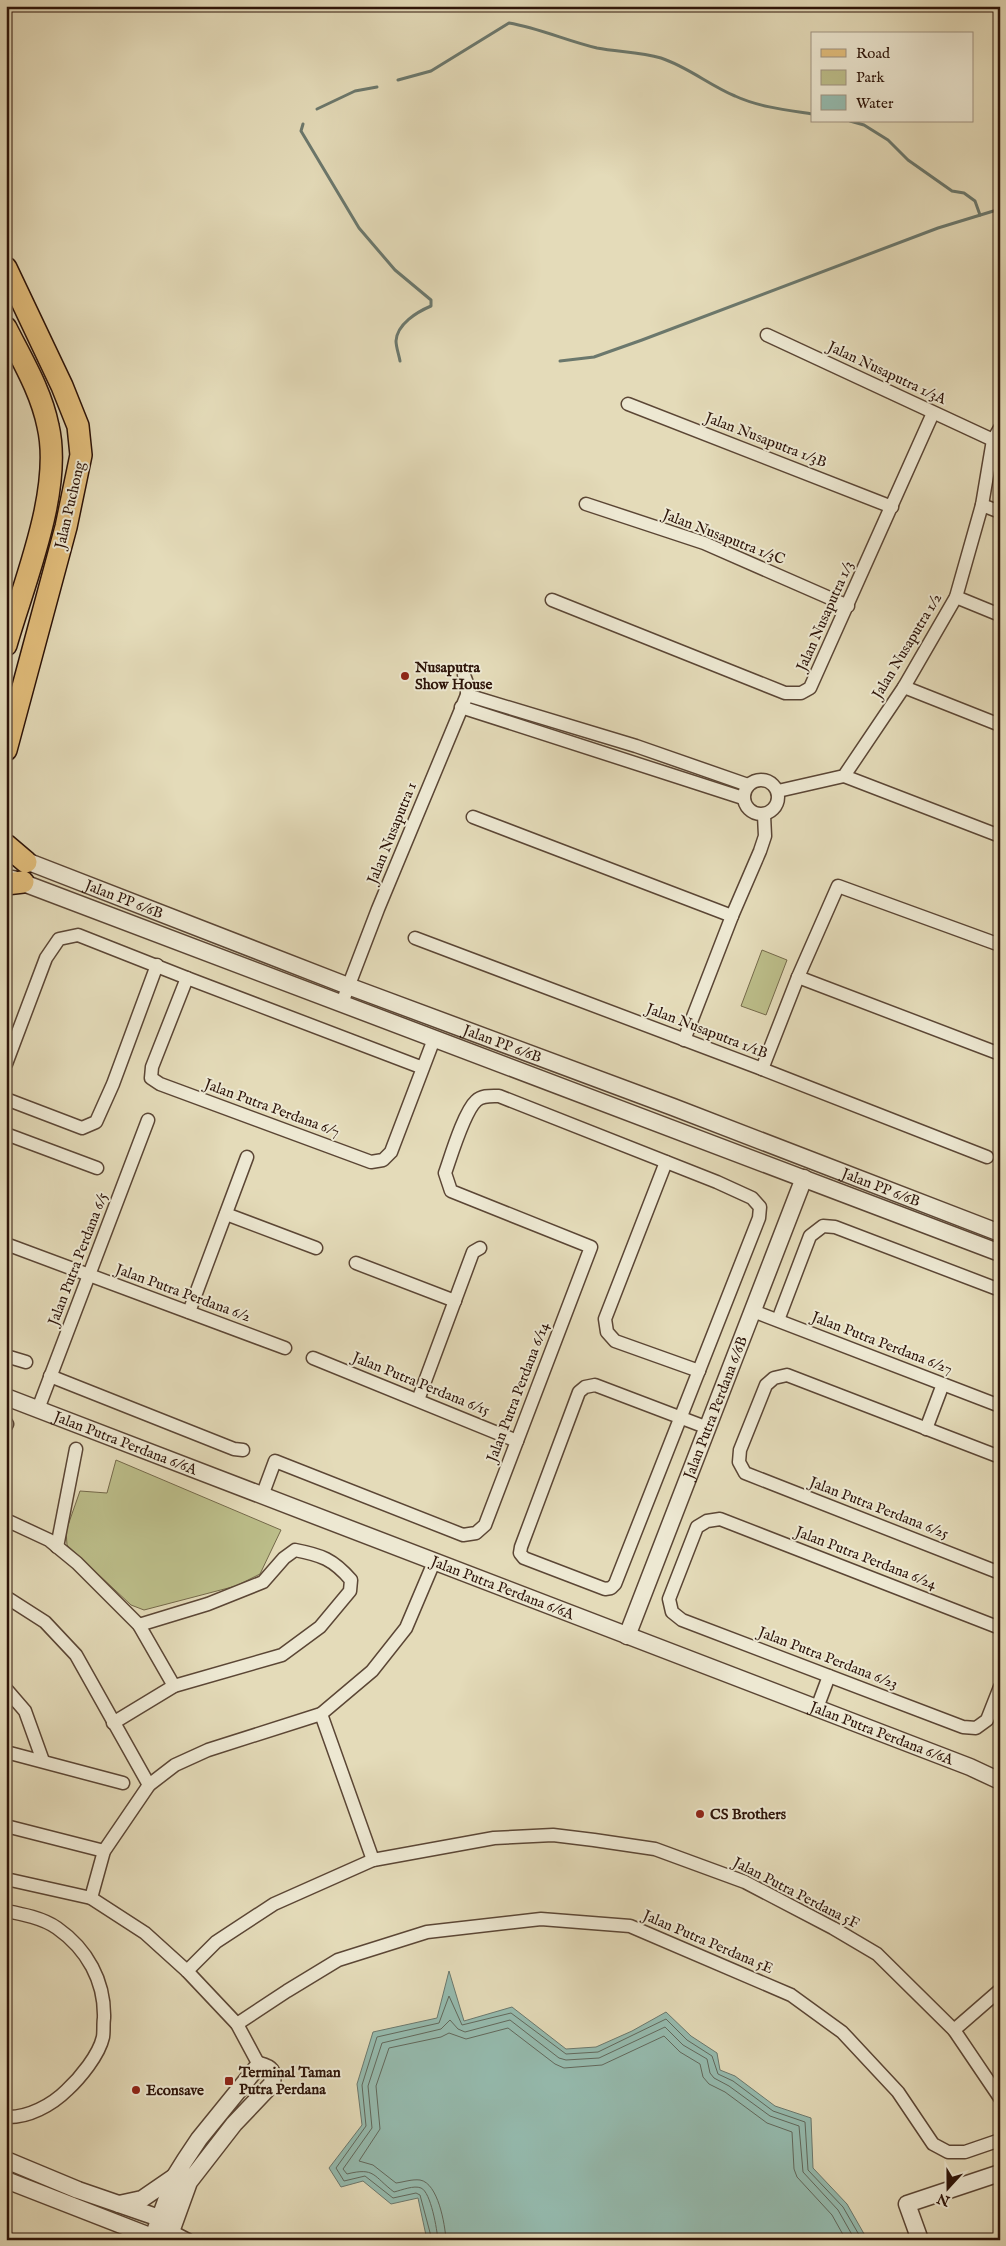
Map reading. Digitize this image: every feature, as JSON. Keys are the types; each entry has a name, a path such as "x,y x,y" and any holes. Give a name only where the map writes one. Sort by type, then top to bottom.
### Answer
{"main road":[{"name":"Jalan Puchong","path":"6,268 62,386 78,426 81,455 66,527 6,750"},
{"name":"Jalan Puchong","path":"6,328 39,394 48,426 52,454 51,477 43,522 6,645"},
{"path":"6,845 15,876"}],"street":[{"name":"Jalan Nusaputra 1/3A","path":"767,335 993,440"},
{"name":"Jalan Nusaputra 1/3B","path":"628,404 892,507"},
{"name":"Jalan Nusaputra 1/3","path":"552,600 793,695 801,693 810,688 933,413"},
{"name":"Jalan Nusaputra 1/2","path":"844,776 904,687 956,597 982,505 993,440 1000,428"},
{"name":"Jalan Nusaputra 1/3C","path":"586,504 704,543 848,606"},
{"path":"982,505 1000,512"},
{"path":"956,597 1000,615"},
{"name":"Jalan Nusaputra 1","path":"342,1002 464,701 467,683 464,675"},
{"path":"904,687 1000,725"},
{"path":"464,701 600,735 748,785"},
{"path":"464,701 596,750 743,798"},
{"path":"596,750 600,735"},
{"path":"632,762 636,746"},
{"path":"778,790 844,776 1000,836"},
{"path":"756,780 773,783 778,790 779,798 777,806 772,812 764,815 750,811 745,805 743,798 748,785 756,780"},
{"path":"684,1040 732,916 760,851 764,836 764,815"},
{"path":"473,816 732,916"},
{"name":"Jalan PP 6/6B","path":"6,853 15,876 434,1039 1000,1253"},
{"name":"Jalan PP 6/6B","path":"15,876 348,986 673,1107 1000,1233"},
{"path":"762,1069 836,887 838,886 1000,945"},
{"path":"6,1064 46,958 59,939 78,935 423,1068 434,1039"},
{"name":"Jalan Nusaputra 1/1B","path":"415,938 762,1069 987,1158"},
{"path":"6,1099 82,1128 96,1122 113,1084 157,966"},
{"path":"798,977 1000,1054"},
{"name":"Jalan Putra Perdana 6/7","path":"187,978 152,1067 151,1078 160,1084 371,1162 383,1160 391,1152 423,1068"},
{"name":"Jalan Putra Perdana 6/14","path":"262,1496 275,1461 463,1535 476,1533 485,1524 591,1247 451,1192 445,1173 467,1115 476,1100 487,1096 499,1096 666,1162"},
{"name":"Jalan Putra Perdana 6/5","path":"38,1409 148,1120"},
{"path":"6,1134 97,1168"},
{"path":"188,1312 247,1157"},
{"path":"699,1372 615,1341 607,1332 605,1319 666,1162 752,1198 760,1207 759,1218 699,1372 681,1417 615,1584 611,1588 605,1589 524,1558 520,1553 579,1392 585,1387 595,1385 681,1417 708,1428"},
{"name":"Jalan Putra Perdana 6/6B","path":"627,1636 804,1178"},
{"path":"226,1214 316,1248"},
{"path":"778,1320 810,1236 822,1226 835,1227 1000,1290"},
{"name":"Jalan Putra Perdana 6/2","path":"6,1244 285,1348"},
{"path":"418,1400 473,1252 480,1248"},
{"path":"356,1263 455,1300"},
{"name":"Jalan Putra Perdana 6/27","path":"753,1311 1000,1406"},
{"path":"6,1356 26,1362"},
{"name":"Jalan Putra Perdana 6/15","path":"313,1358 517,1441"},
{"name":"Jalan Putra Perdana 6/25","path":"926,1429 787,1375 774,1378 766,1385 740,1450 739,1462 745,1473 1000,1573"},
{"path":"50,1376 234,1449 243,1450"},
{"path":"943,1384 926,1429 1000,1457"},
{"name":"Jalan Putra Perdana 6/6A","path":"6,1397 970,1767 1000,1781"},
{"path":"57,1547 76,1449"},
{"name":"Jalan Putra Perdana 6/24","path":"682,1620 672,1612 669,1599 697,1527 707,1521 720,1519 1000,1628"},
{"path":"6,1520 49,1540 77,1564 139,1625 174,1686"},
{"path":"113,1723 174,1686 282,1655 320,1627 350,1591 351,1580 340,1567 322,1556 295,1550 284,1558 263,1582 208,1604 139,1625"},
{"path":"91,1898 104,1851 149,1785 175,1764 208,1750 321,1714 372,1671 406,1628 434,1562"},
{"path":"6,1597 44,1622 76,1655 149,1785"},
{"name":"Jalan Putra Perdana 6/23","path":"682,1620 963,1727 976,1728 987,1720 1000,1687"},
{"path":"817,1708 829,1676"},
{"path":"6,1689 25,1711 43,1761"},
{"path":"321,1714 373,1860"},
{"path":"6,1752 123,1784"},
{"path":"6,1826 104,1851"},
{"name":"Jalan Putra Perdana 5F","path":"187,1971 216,1942 266,1909 373,1860 494,1838 524,1836 561,1836 655,1849 745,1882 832,1928 876,1954 954,2030 1000,2098"},
{"path":"6,1879 91,1898 144,1934 187,1971 237,2024 258,2065 272,2070 272,2084 234,2124 190,2182 163,2233"},
{"path":"6,1911 21,1914 56,1927 83,1952 96,1972 104,2002 103,2038 84,2074 57,2100 17,2118 6,2117"},
{"name":"Jalan Putra Perdana 5E","path":"237,2024 338,1960 427,1932 541,1919 630,1926 791,1995 842,2032 898,2092 933,2144 948,2152 965,2152 1000,2140"},
{"path":"954,2030 1000,1990"},
{"path":"163,2233 175,2176 199,2139 258,2065"},
{"path":"6,2160 119,2204 163,2233"},
{"path":"920,2240 908,2204 1000,2172"},
{"path":"119,2204 142,2199 175,2176"},
{"path":"6,2180 107,2219 188,2240"},
{"path":"107,2219 126,2240"}],"green space":[{"path":"762,950 787,960 766,1015 741,1006"},
{"path":"116,1460 281,1530 260,1574 236,1586 144,1610 131,1605 67,1545 66,1531 80,1491 107,1493"}],"water":[{"path":"449,1971 464,2021 512,2007 566,2049 596,2047 632,2031 666,2012 691,2036 717,2053 720,2070 735,2076 775,2106 811,2118 813,2168 847,2204 867,2239 427,2240 418,2198 391,2204 363,2181 341,2187 329,2168 362,2125 357,2084 373,2032 437,2018"}],"waterway":[{"path":"398,80 431,71 509,23 597,48 661,58 744,100 773,108 811,114"},
{"path":"317,109 355,91 377,87"},
{"path":"854,122 864,125 888,140 908,160 952,191 964,193 975,201 980,215"},
{"path":"303,124 301,131 359,228 395,270 431,300 431,306 414,315 400,329 396,341 400,361"},
{"path":"560,361 594,357 938,228 1000,209"}],"place":[{"name":"Nusaputra Show House","path":"405,676"},
{"name":"CS Brothers","path":"700,1814"},
{"name":"Terminal Taman Putra Perdana","path":"229,2081"},
{"name":"Econsave","path":"136,2090"}]}
